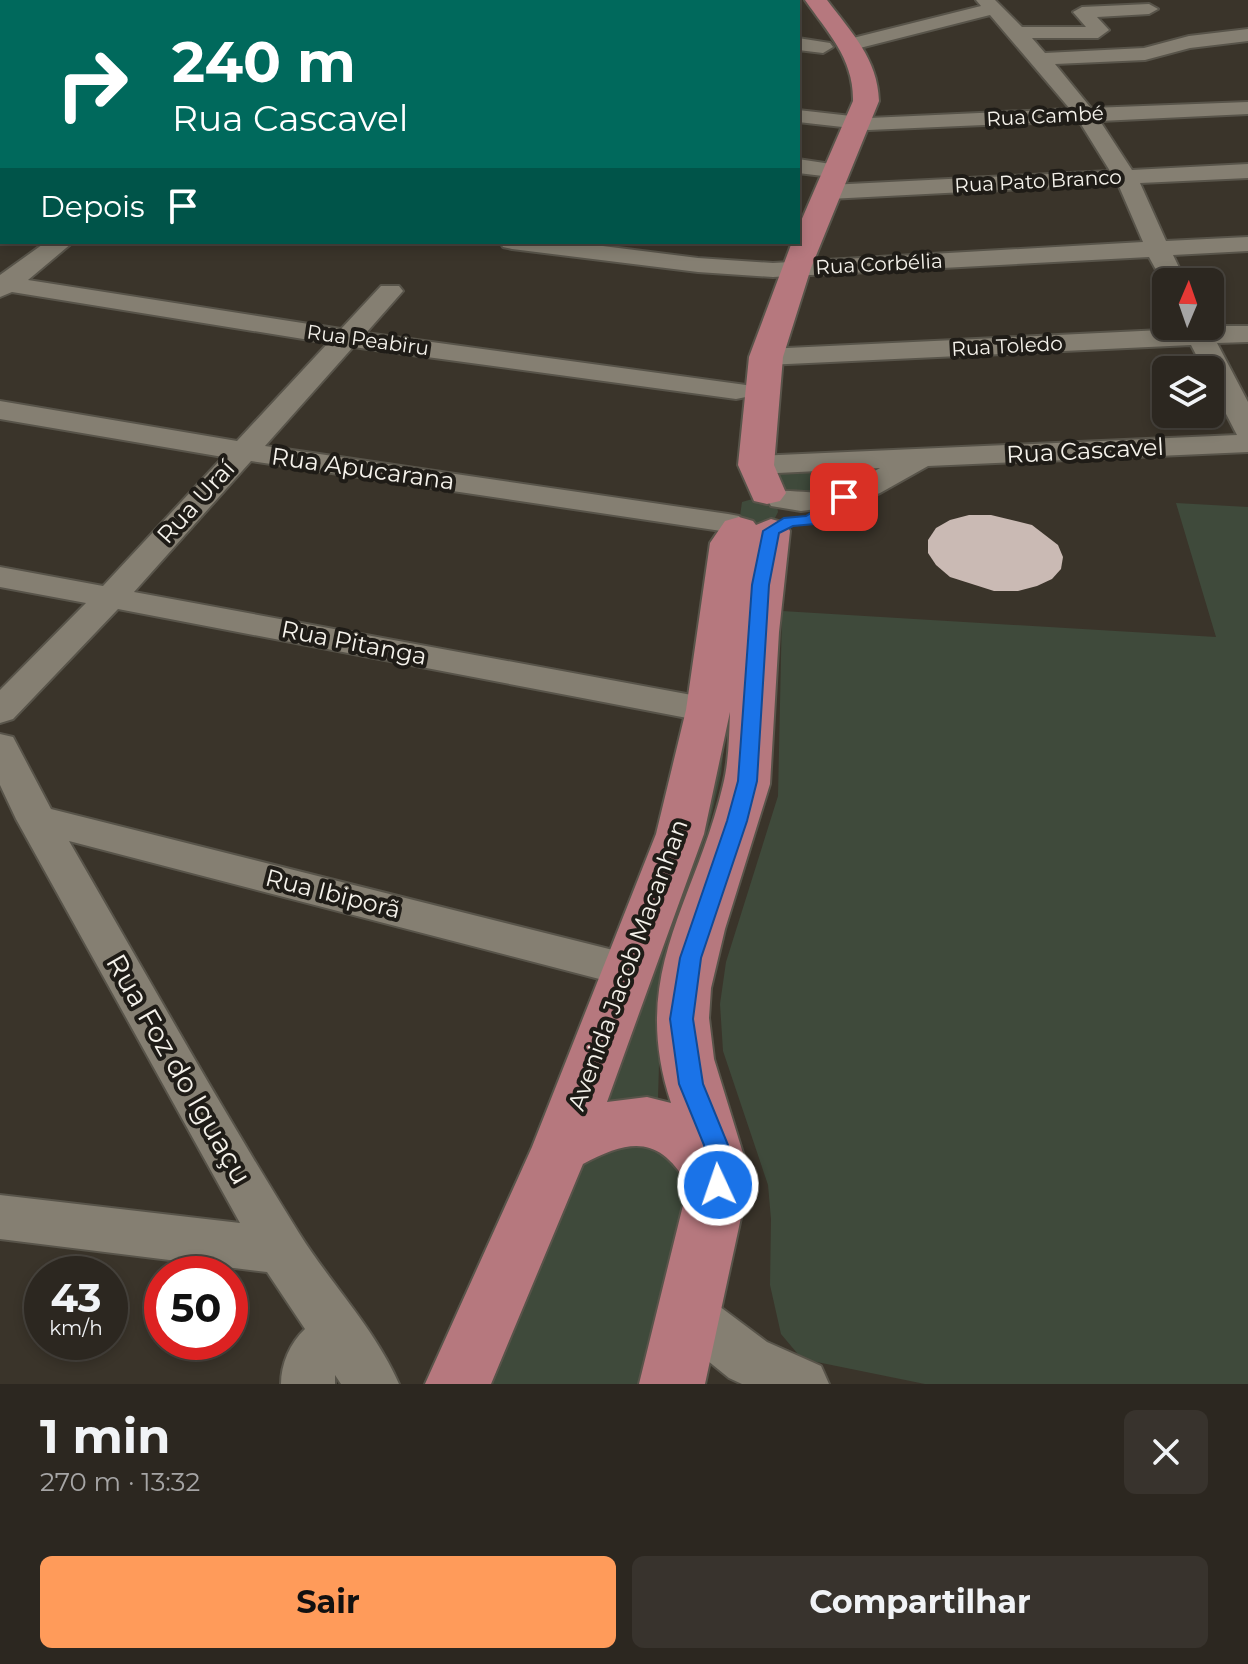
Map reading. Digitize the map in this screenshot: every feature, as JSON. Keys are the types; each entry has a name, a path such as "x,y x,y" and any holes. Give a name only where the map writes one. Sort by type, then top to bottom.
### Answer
{"main road":[{"name":"Avenida Jacob Macanhan","path":"800,0 840,46 866,84 866,101 850,122 800,207"},
{"name":"Avenida Jacob Macanhan","path":"816,0 840,46"},
{"name":"Avenida Jacob Macanhan","path":"800,213 817,176"},
{"name":"Avenida Jacob Macanhan","path":"672,1384 718,1185 716,1145 691,1084 681,1019 691,958 737,821 747,781 761,585 759,507 772,258"},
{"name":"Avenida Jacob Macanhan","path":"759,507 732,472 736,391 772,258"},
{"name":"Avenida Jacob Macanhan","path":"458,1384 561,1147 680,834 708,710 730,543 759,507"},
{"path":"561,1147 603,1126 627,1120 657,1121 685,1136 705,1157 718,1185"}],"street":[{"path":"800,44 840,46 989,3 1041,59 1085,114 1124,176 1166,268"},
{"path":"1018,33 1098,32 1100,30 1082,12 1149,9"},
{"path":"1041,59 1145,54 1189,42 1248,35"},
{"name":"Rua Cambé","path":"800,116 850,122 1248,108"},
{"name":"Rua Pato Branco","path":"817,176 1124,176 1248,171"},
{"path":"2,285 59,244"},
{"name":"Rua Corbélia","path":"547,244 772,258 1248,244"},
{"name":"Rua Peabiru","path":"2,285 345,338 736,391"},
{"name":"Rua Uraí","path":"0,711 111,597 390,291"},
{"name":"Rua Toledo","path":"1224,333 1248,334"},
{"name":"Rua Toledo","path":"766,357 1152,334"},
{"path":"1202,340 1248,430"},
{"name":"Rua Apucarana","path":"0,410 242,451 759,507"},
{"name":"Rua Cascavel","path":"759,507 922,458 1248,443"},
{"name":"Rua Cascavel","path":"759,507 810,521 844,497 866,489 922,458"},
{"name":"Rua Pitanga","path":"0,577 708,710"},
{"name":"Rua Foz do Iguaçu","path":"0,746 36,819 282,1251 372,1384"},
{"name":"Rua Ibiporã","path":"36,819 630,970"},
{"path":"0,1217 282,1251"},
{"path":"689,1314 748,1360 802,1384"},
{"path":"308,1384 307,1377 315,1352 340,1334"}],"green space":[{"path":"884,467 832,496 791,492 783,488 775,468"},
{"path":"756,498 777,505 778,512 773,522 754,524 740,516 742,502"},
{"path":"1176,503 1248,507 1248,1384 925,1384 802,1359 781,1334 770,1285 768,1185 723,1051 720,1004 726,962 778,796 782,611 1216,637"},
{"path":"739,609 721,774 708,830 662,965 658,1098 597,1103"},
{"path":"644,1137 693,1179 640,1384 475,1384 573,1161"}],"building":[{"path":"969,515 991,515 1032,525 1058,545 1063,557 1061,569 1052,579 1018,591 994,591 950,577 928,553 928,540 936,528"}],"route":[{"path":"718,1185 720,1176 716,1145 691,1084 681,1019 691,958 737,821 747,781 761,585 771,531 790,522 810,521 844,497"}]}
